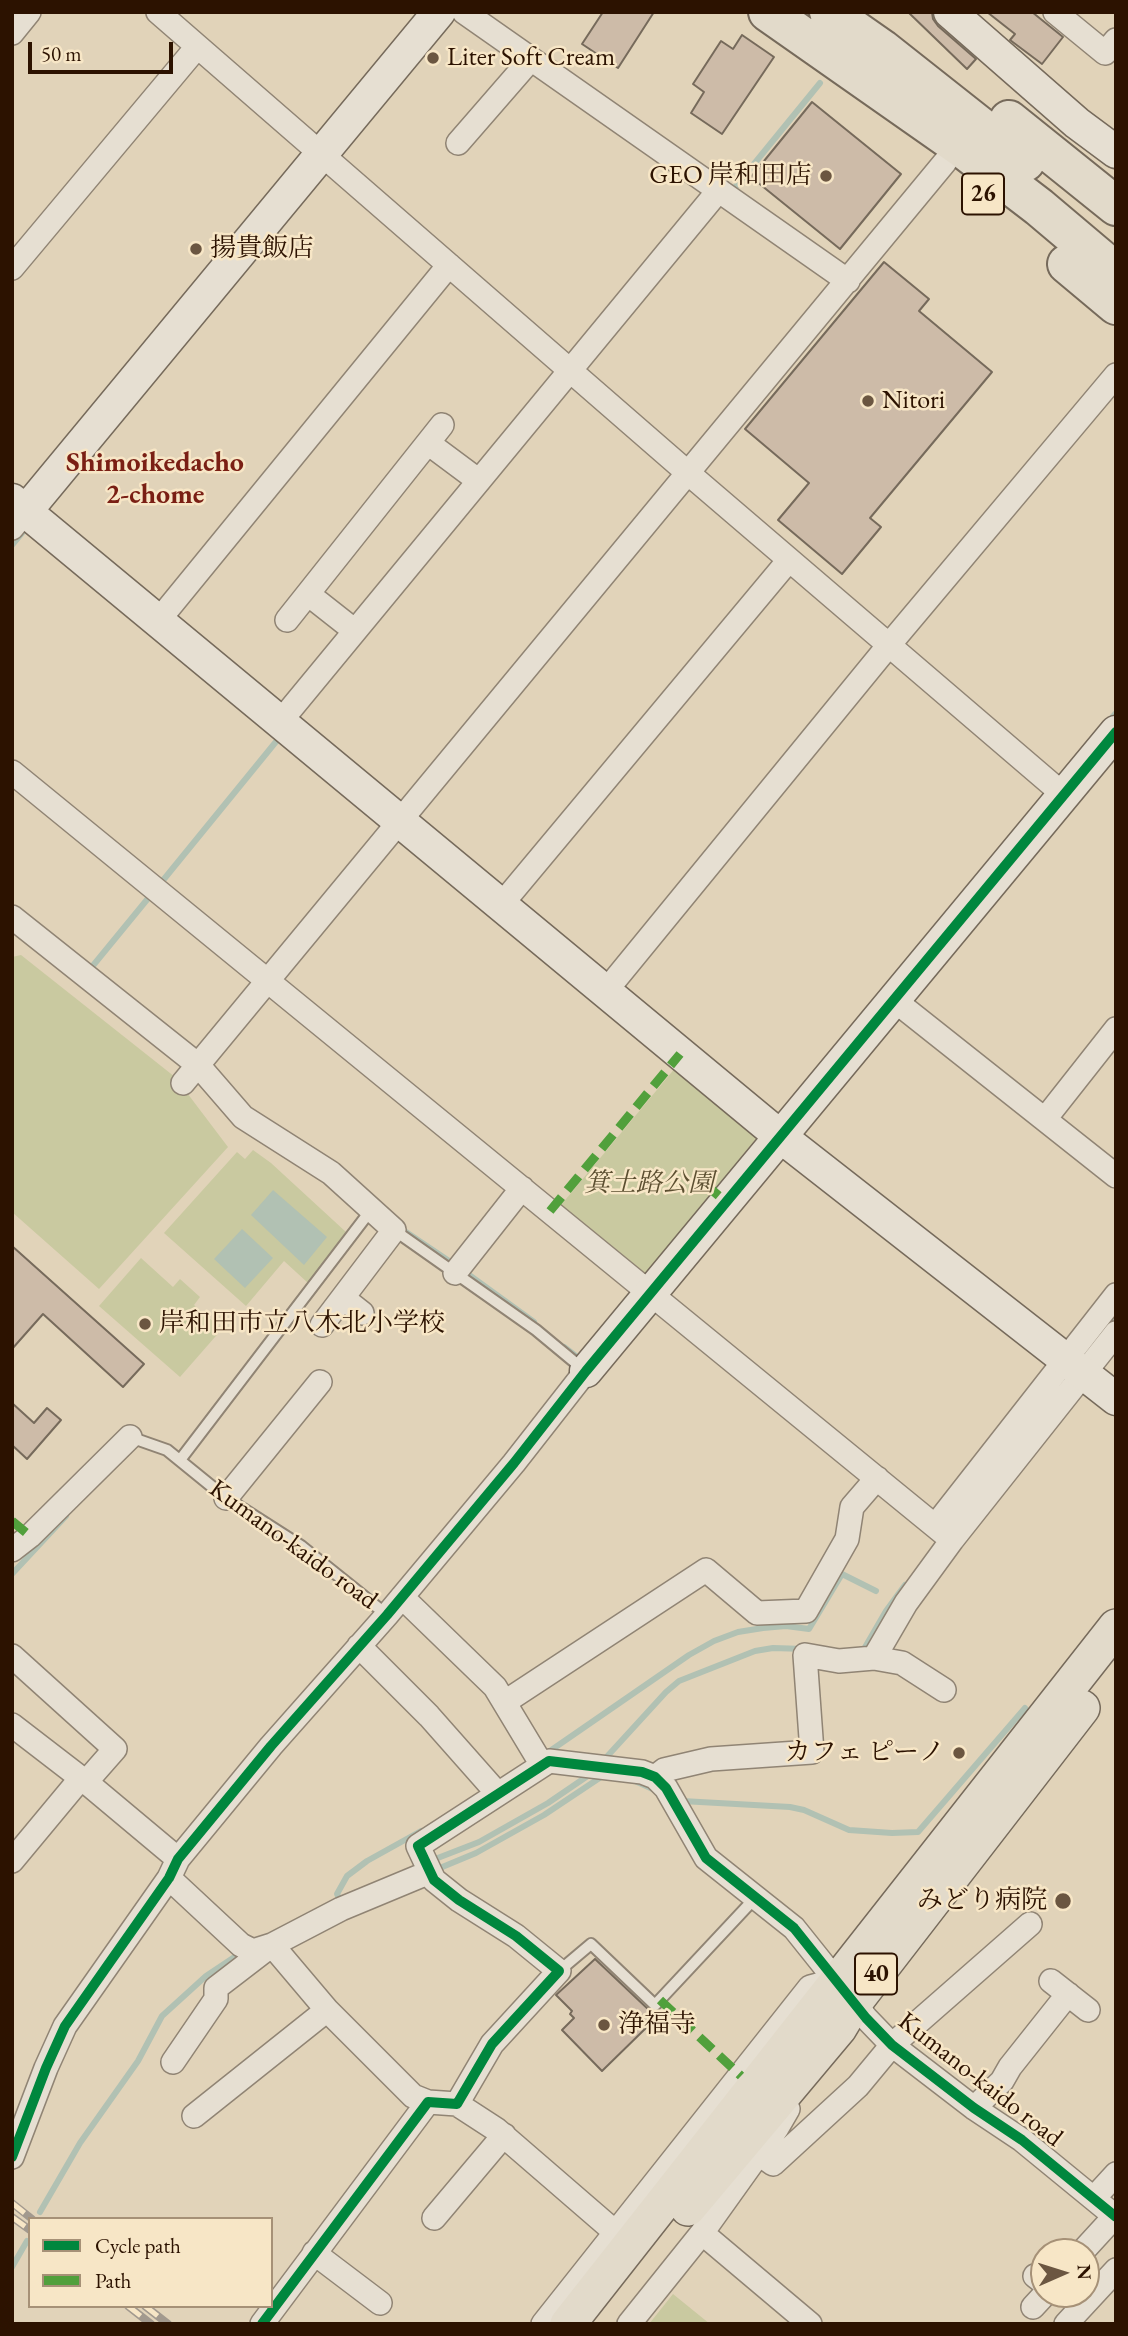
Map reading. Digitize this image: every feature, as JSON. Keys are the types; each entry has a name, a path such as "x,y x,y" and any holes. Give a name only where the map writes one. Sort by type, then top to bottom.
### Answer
{"highway":[{"name":"26","path":"768,12 870,62 1007,119 1116,206"},
{"name":"26","path":"830,12 945,162 1116,305"},
{"name":"26","path":"870,62 1047,196 1116,239"},
{"name":"26","path":"1047,196 1116,272"}],"main road":[{"name":"40","path":"597,2324 620,2259 711,2179 814,2060 839,2028 845,1991 1116,1626"},
{"name":"40","path":"568,2324 1116,1664"}],"street":[{"path":"12,33 29,12"},
{"path":"158,12 688,473 1064,795"},
{"path":"439,12 17,513 158,621 780,1137 1116,1398"},
{"path":"464,12 848,281"},
{"path":"950,12 1077,123 1116,152"},
{"path":"1055,12 1105,52 1116,40"},
{"path":"12,268 197,47"},
{"path":"458,143 531,59"},
{"path":"183,1083 945,162"},
{"path":"280,722 719,190"},
{"path":"158,621 449,265"},
{"path":"606,992 889,645 1116,375"},
{"path":"287,621 435,434 479,481"},
{"path":"501,905 789,559"},
{"path":"308,594 355,631"},
{"path":"402,1597 650,1293 1116,732"},
{"path":"12,772 944,1534"},
{"path":"13,920 198,1065 243,1117 331,1173 394,1230 323,1325"},
{"path":"894,1000 1116,1175"},
{"path":"1045,1119 1116,1029"},
{"path":"455,1273 522,1188"},
{"path":"874,1657 944,1534 1075,1366 1116,1296"},
{"path":"343,1298 362,1313"},
{"path":"1075,1366 1116,1333"},
{"path":"226,1498 320,1382"},
{"path":"12,1550 130,1437"},
{"path":"505,1702 706,1570 757,1613 806,1611 847,1539 852,1507 877,1478"},
{"name":"Kumano-kaido road","path":"387,1615 402,1597 495,1687 542,1765"},
{"path":"12,2157 65,2025 174,1868 271,1746 387,1615"},
{"path":"359,1646 429,1716 498,1794"},
{"path":"457,2104 492,2044 559,1971 516,1936 433,1880 418,1846 548,1761 642,1772 655,1777 664,1770 711,1759 813,1752 805,1655 839,1661 874,1657 902,1663 944,1689"},
{"path":"12,1656 115,1749 83,1780 12,1861"},
{"path":"12,1725 83,1780 255,1947 327,2010 413,2096 428,2102 457,2104 504,2135 620,2259 543,2324"},
{"name":"Kumano-kaido road","path":"655,1777 666,1788 706,1858 794,1928 892,2045 974,2108 1022,2140 1115,2216"},
{"path":"173,2062 216,1999 216,1987 255,1947 428,1866"},
{"path":"759,2154 773,2164 858,2086 892,2045 1030,1924"},
{"path":"974,2108 1002,2081 1026,2030 1060,1987 1088,2010"},
{"path":"194,2116 327,2010"},
{"path":"629,2324 702,2233 759,2154 777,2128 814,2060"},
{"path":"262,2324 428,2102"},
{"path":"434,2218 504,2135"},
{"path":"1094,2198 1116,2174"},
{"path":"1095,2238 1115,2216"},
{"path":"702,2233 780,2286 810,2324"},
{"path":"314,2253 380,2303"},
{"path":"1066,2324 1116,2270"}],"lane":[{"path":"180,1460 370,1210"},
{"path":"394,1230 536,1330 586,1371"},
{"name":"Kumano-kaido road","path":"130,1437 167,1450 226,1498 301,1546 387,1615"},
{"path":"559,1971 590,1944 655,2005 757,1897"}],"green space":[{"path":"21,955 175,1077 228,1147 99,1289 12,1212 12,957"},
{"name":"箕土路公園","path":"681,1061 759,1135 645,1275 556,1211"},
{"path":"253,1150 271,1163 346,1232 308,1283 284,1261 246,1306 164,1233 237,1152 245,1159"},
{"path":"141,1258 173,1287 180,1279 200,1297 194,1305 222,1329 180,1377 99,1306"},
{"path":"673,2294 710,2324 649,2324"}],"shaded area":[{"path":"273,1190 327,1237 304,1265 251,1215"},
{"path":"242,1229 273,1258 245,1288 214,1259"}],"building":[{"path":"603,12 654,12 618,68 582,44"},
{"path":"908,12 932,12 938,26 976,59 967,69"},
{"path":"987,12 1032,12 1063,37 1042,64 1010,40 1015,34"},
{"path":"742,35 774,57 722,134 691,113 704,92 693,84 721,41 733,49"},
{"name":"GEO 岸和田店","path":"812,102 901,174 840,249 751,177"},
{"name":"Nitori","path":"884,262 929,299 919,311 992,372 870,518 881,527 842,574 778,520 809,483 745,429"},
{"path":"12,1246 144,1364 123,1387 43,1314 12,1349"},
{"path":"12,1403 34,1423 47,1408 61,1420 27,1459 12,1445"},
{"path":"595,1959 650,2011 656,2013 644,2024 647,2027 602,2071 562,2030 574,2018 570,2014 572,2011 556,1995"}],"waterway":[{"path":"736,186 820,83"},
{"path":"12,545 22,533"},
{"path":"1108,722 1116,713"},
{"path":"160,884 279,738"},
{"path":"91,968 150,896"},
{"path":"400,1228 452,1263"},
{"path":"465,1272 534,1322"},
{"path":"1105,1330 1116,1315"},
{"path":"564,1347 581,1360"},
{"path":"12,1574 66,1516"},
{"path":"547,1753 689,1655 714,1641 738,1632 763,1628 786,1626 809,1629 842,1574 876,1591"},
{"path":"860,1651 864,1649 905,1585"},
{"path":"602,1762 679,1681 755,1651 773,1648 805,1649"},
{"path":"682,1801 790,1807 804,1810 849,1830 918,1832 1025,1708"},
{"path":"430,1861 479,1842 548,1803 592,1773"},
{"path":"435,1870 476,1853 544,1815 604,1775"},
{"path":"635,1781 657,1791"},
{"path":"340,1900 337,1894 347,1876 367,1861 421,1831"},
{"path":"40,2212 80,2143 138,2061 162,2016 206,1976 242,1952"},
{"path":"12,2267 27,2241"}],"railway":[{"path":"12,2203 30,2217"},
{"path":"12,2217 28,2229"},
{"path":"131,2308 151,2324"},
{"path":"148,2308 168,2324"}],"marked path":[{"path":"550,1211 680,1054"},
{"path":"705,1184 726,1202"},
{"path":"12,1521 30,1536"},
{"path":"660,2000 741,2076"}],"cycle path":[{"path":"12,2157 65,2026 169,1878 178,1859 271,1746 387,1615 514,1463 586,1371 1116,732"},
{"path":"262,2324 428,2102 457,2104 492,2044 559,1971 516,1936 459,1900 434,1880 418,1846 549,1761 642,1772 655,1777 666,1788 706,1858 794,1928 866,2018 892,2045 974,2108 1022,2140 1116,2217"}],"place":[{"name":"Liter Soft Cream","path":"433,58"},
{"name":"GEO 岸和田店","path":"826,176"},
{"name":"揚貴飯店","path":"196,249"},
{"name":"Nitori","path":"868,401"},
{"name":"岸和田市立八木北小学校","path":"145,1324"},
{"name":"カフェ ピーノ","path":"959,1753"},
{"name":"みどり病院","path":"1063,1901"},
{"name":"浄福寺","path":"604,2025"}],"district":[{"name":"Shimoikedacho 2-chome","path":"155,479"}]}
